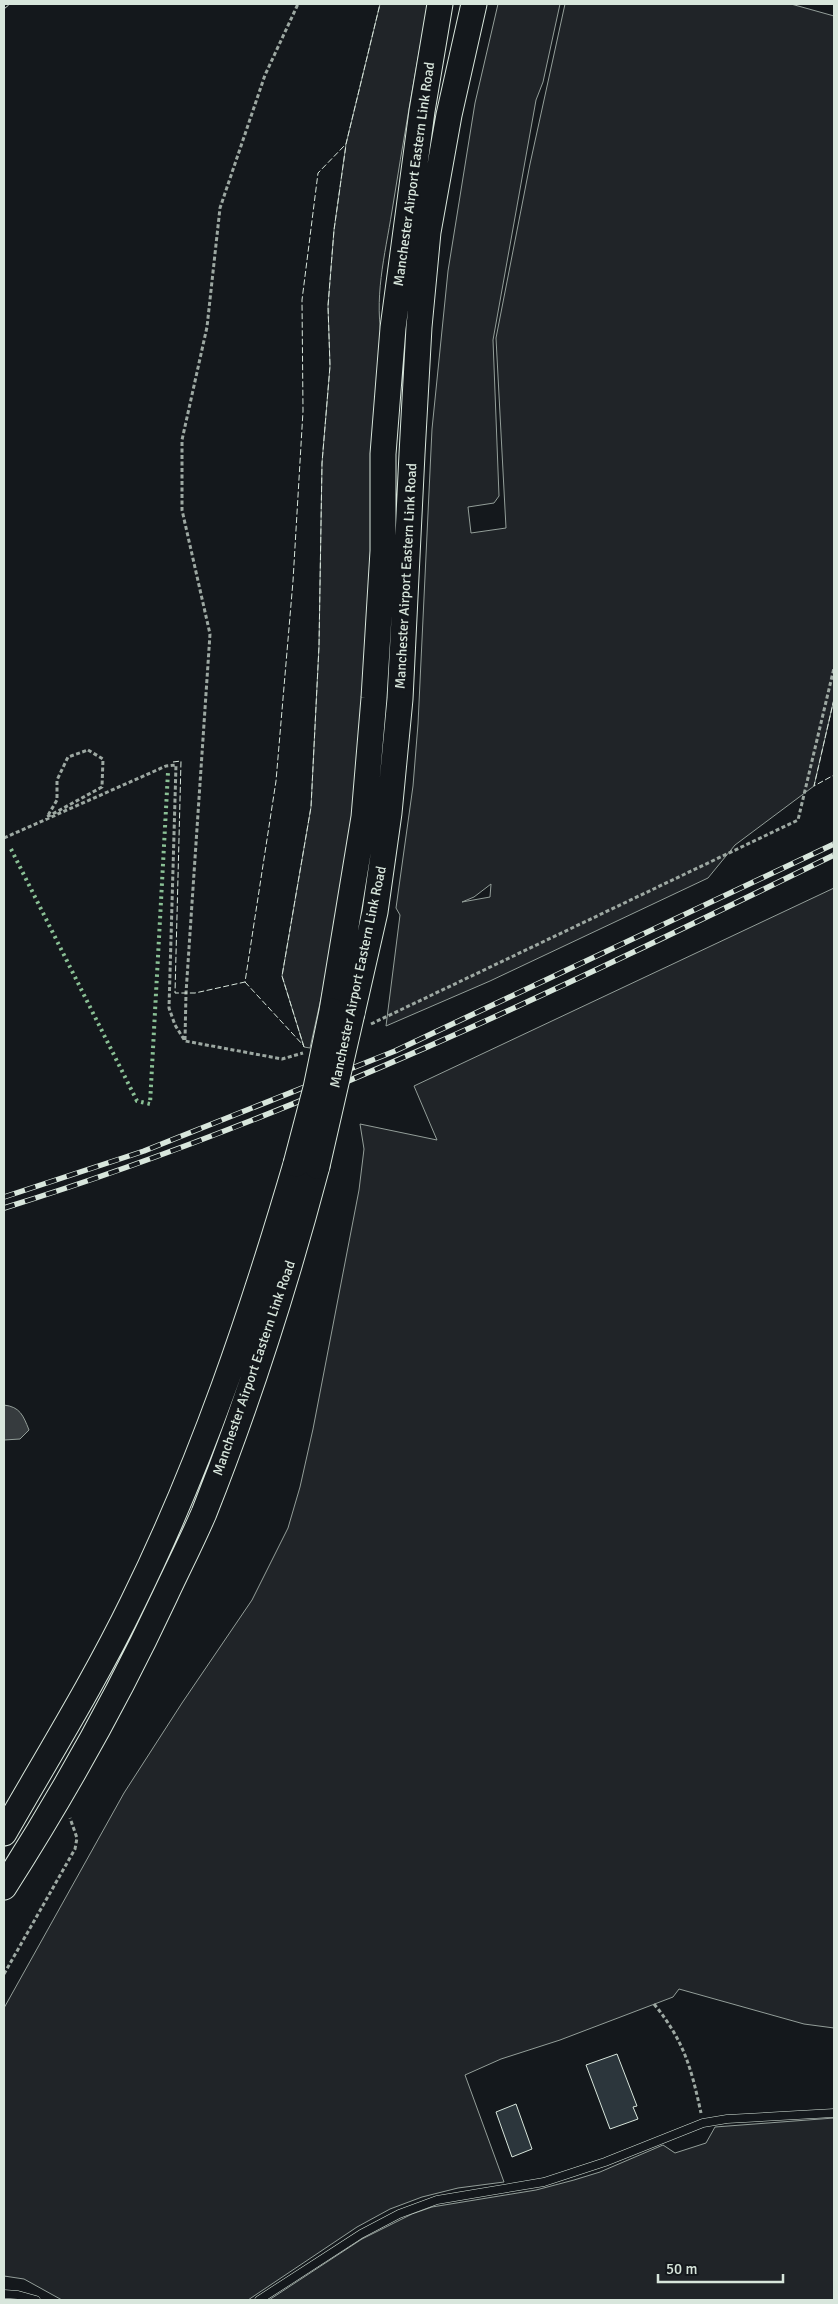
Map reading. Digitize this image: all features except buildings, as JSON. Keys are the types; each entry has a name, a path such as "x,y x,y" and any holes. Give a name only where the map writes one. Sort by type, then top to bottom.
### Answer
{"highway":[{"name":"Manchester Airport Eastern Link Road","path":"342,1012 364,817 378,639 383,551 383,454 393,328 420,120 440,4"},
{"name":"Manchester Airport Eastern Link Road","path":"4,1887 78,1767 117,1696 203,1514 264,1344 296,1246 307,1165 342,1012 375,912 389,813 400,699 419,337 428,232 449,115 474,4"},
{"name":"Manchester Airport Eastern Link Road","path":"4,1833 93,1682 178,1505 307,1165"}],"lane":[{"path":"259,2300 361,2234 400,2214 436,2200 544,2182 605,2162 703,2123 727,2119 834,2113"},
{"path":"4,2294 18,2295 36,2300"}],"path":[{"path":"4,838 47,817 166,766 176,765 169,1008 175,1025 186,1041 186,994 210,634 182,510 182,440 207,327 220,208 265,75 298,4"},
{"path":"461,979 798,820 834,668"},
{"path":"88,750 104,759 102,786 47,817 57,800 57,780 68,757 88,750"},
{"path":"4,1974 75,1849 77,1838 66,1810"},
{"path":"654,2004 685,2050 703,2123"}],"shaded area":[{"path":"380,4 428,4 381,278 379,311 383,344 361,758 332,949 310,1048 304,1047 282,976 311,807 319,646 322,463 330,366 328,306 334,230 346,144"},
{"path":"498,4 560,4 543,82 536,100 493,340 499,496 494,503 468,507 471,533 506,528 496,338 530,164 565,4 791,4 834,16 834,699 814,786 735,845 708,878 490,981 386,1026 400,915 396,908 413,786 418,724 432,429 448,271 475,103","holes":["491,884 490,897 462,902 474,897"]},
{"path":"834,888 834,2028 804,2024 679,1989 673,1997 560,2040 501,2059 465,2075 504,2182 458,2188 422,2197 390,2209 357,2227 248,2300 62,2300 24,2279 4,2276 4,2008 124,1793 252,1600 288,1528 300,1487 313,1429 359,1190 364,1149 360,1124 437,1140 414,1086"},
{"path":"4,1405 17,1410 25,1420 29,1430 20,1439 4,1440"},
{"path":"834,2118 834,2300 269,2300 362,2239 412,2214 432,2207 536,2190 574,2180 600,2172 663,2145 675,2153 706,2143 715,2127"}],"railway":[{"path":"4,1197 144,1151 395,1051 834,844"},
{"path":"4,1208 111,1173 217,1134 426,1048 631,953 834,855"}],"hedge":[{"path":"11,849 137,1101 150,1104 168,772"}],"fence":[{"path":"4,9 10,4"},
{"path":"173,762 181,761 175,993 195,993 245,982 276,781 293,581 303,411 302,300 318,173 346,144 380,4"},
{"path":"304,1047 282,976 311,807 319,646 322,463 330,366 328,306 334,230 346,145"},
{"path":"834,699 814,786 834,775"},
{"path":"245,982 303,1045"}]}
